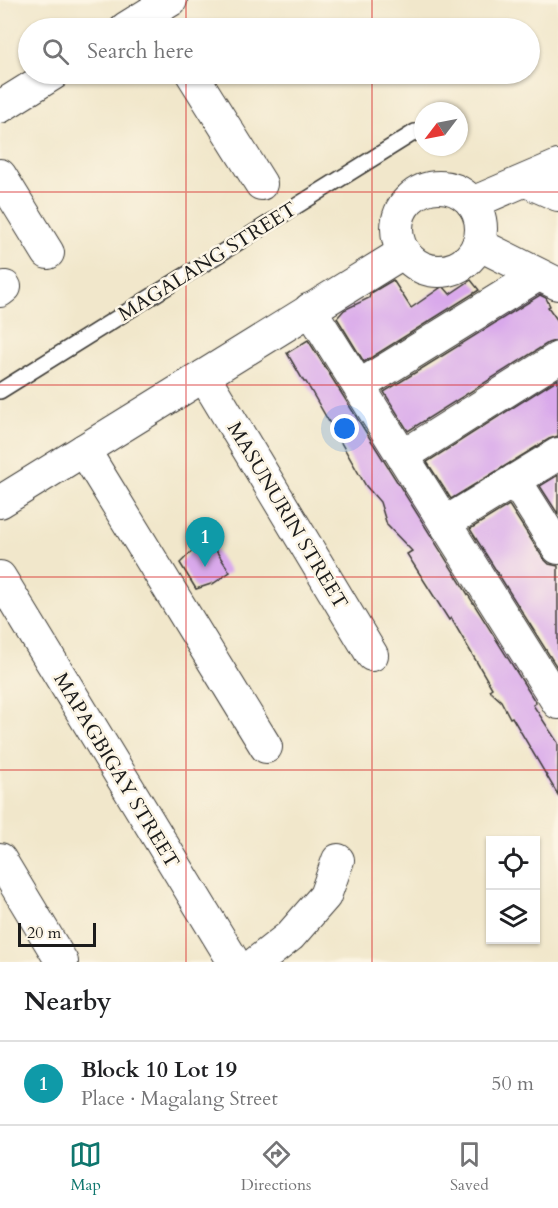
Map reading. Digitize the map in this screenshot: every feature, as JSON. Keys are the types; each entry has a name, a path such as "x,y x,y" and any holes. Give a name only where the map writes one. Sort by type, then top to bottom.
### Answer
{"street":[{"path":"145,18 162,9"},
{"path":"0,107 37,84"},
{"path":"198,84 261,184"},
{"path":"472,203 558,166"},
{"path":"0,176 48,253"},
{"path":"526,181 558,195"},
{"path":"432,188 451,189 462,194 472,203 479,216 481,230 478,244 473,254 465,262 444,271 421,267 404,252 398,240 398,221 405,204 415,195 432,188"},
{"path":"478,244 548,280"},
{"path":"0,502 404,252"},
{"path":"359,386 548,280"},
{"path":"310,309 558,702"},
{"path":"403,456 558,358"},
{"name":"MASUNURIN STREET","path":"204,376 372,655"},
{"path":"84,450 266,747"},
{"path":"445,523 558,454"},
{"path":"515,480 558,548"},
{"name":"MAPAGBIGAY STREET","path":"0,577 234,962"},
{"path":"0,860 62,962"},
{"path":"257,962 290,936 325,896 338,860"}],"lane":[{"name":"MAGALANG STREET","path":"0,391 414,133"}],"building":[{"path":"393,280 411,308 443,286 450,294 471,280 479,290 364,362 337,318 344,310 369,298 371,293"},
{"path":"540,295 546,298 550,306 548,307 558,321 558,340 548,343 408,431 384,392"},
{"path":"308,340 536,703 533,705 558,743 558,795 512,717 510,718 501,701 489,690 492,688 451,618 449,620 407,554 412,551 387,525 380,502 366,486 287,353"},
{"path":"558,379 558,436 549,439 451,499 427,462"},
{"path":"558,475 558,514 540,486"},
{"path":"509,505 543,558 549,564 558,566 558,669 470,529"},
{"path":"209,540 230,572 214,583 196,589 180,563 192,551"}],"place":[{"name":"Block 10 Lot 19","path":"205,567"}]}
